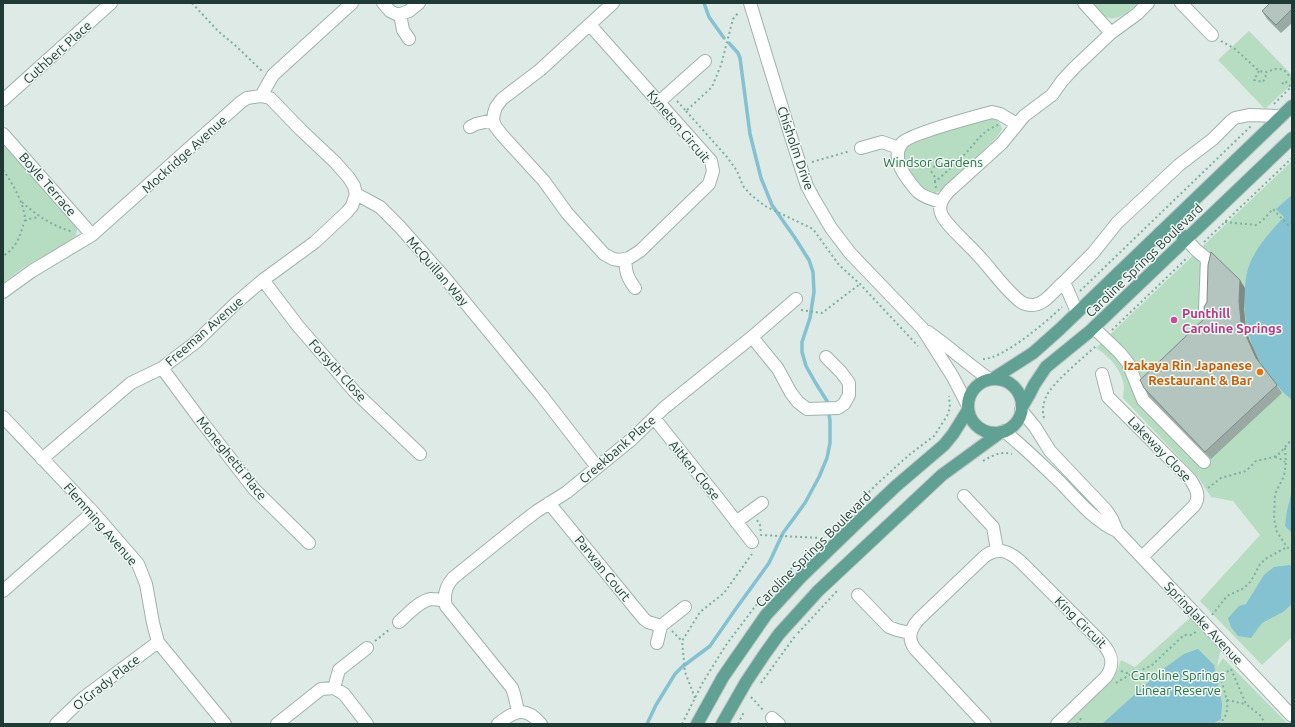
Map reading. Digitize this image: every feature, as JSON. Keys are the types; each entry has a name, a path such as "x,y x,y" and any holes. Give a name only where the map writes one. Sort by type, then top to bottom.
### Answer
{"main road":[{"name":"Caroline Springs Boulevard","path":"992,379 1033,353 1292,106"},
{"name":"Caroline Springs Boulevard","path":"1021,408 1046,367 1094,328 1292,138"},
{"path":"1170,223 1186,239"},
{"path":"992,379 1001,379 1014,387 1018,393 1021,408 1016,422 1010,428 994,433 986,431 974,423 968,407 969,395 981,382 992,379"},
{"name":"Caroline Springs Boulevard","path":"697,724 726,671 753,632 774,606 800,578 865,515 944,444 953,434 968,407"},
{"path":"722,724 746,682 779,634 818,591 937,479 1003,431"}],"street":[{"name":"Cuthbert Place","path":"3,100 111,3"},
{"path":"352,3 273,75 261,96 270,98 334,162 349,178 354,186 356,194"},
{"path":"383,3 392,12 400,14 409,12 419,3"},
{"path":"614,3 540,70 502,99 496,107 493,120 495,126 502,135 544,181 567,212 602,252 613,259 625,259 628,278 635,288"},
{"name":"Chisholm Drive","path":"751,3 807,186 834,233 862,266 922,328 968,364 992,379"},
{"path":"1084,3 1111,32"},
{"path":"1017,124 1000,114 992,112 908,138 899,148 897,154 898,162 916,190 924,197 944,198 949,191 1002,143 1017,124 1031,110 1052,95 1074,68 1111,32 1136,14 1148,3"},
{"path":"1181,3 1212,36"},
{"path":"400,14 402,30 409,39"},
{"name":"Kyneton Circuit","path":"590,25 710,162 713,171 709,184 640,252 625,259"},
{"path":"659,102 705,61"},
{"name":"Mockridge Avenue","path":"3,292 32,271 92,235 241,102 247,98 261,96"},
{"path":"940,197 940,212 945,220 1015,297 1024,304 1032,305 1040,303 1064,282 1093,253 1117,223 1179,165 1213,139 1231,121 1235,118 1249,115 1282,116"},
{"path":"470,127 493,120"},
{"name":"Boyle Terrace","path":"3,134 92,235"},
{"path":"861,148 882,142 899,148"},
{"name":"Freeman Avenue","path":"42,459 131,383 162,368 196,342 236,303 263,280 315,242 347,212 352,206 356,194"},
{"name":"McQuillan Way","path":"356,194 380,207 440,272 542,396 597,467"},
{"path":"1186,239 1207,259 1205,309"},
{"name":"Forsyth Close","path":"263,280 298,326 356,392 420,454"},
{"name":"Caroline Springs Boulevard","path":"1064,282 1077,312"},
{"name":"Creekbank Place","path":"445,601 446,589 453,578 520,524 567,492 638,434 664,408 752,337 796,299"},
{"name":"Chisholm Drive","path":"922,328 938,353 968,407"},
{"path":"1094,328 1120,353 1128,363 1143,400 1204,462"},
{"path":"752,337 778,369 794,398 807,409 838,408 844,404 849,395 849,383 841,372 826,357"},
{"name":"Moneghetti Place","path":"162,368 254,489 309,543"},
{"name":"Lakeway Close","path":"1102,374 1108,397 1190,479 1198,491 1197,500 1194,506 1142,557"},
{"name":"Springlake Avenue","path":"1021,408 1050,451 1106,510 1117,531"},
{"name":"Flemming Avenue","path":"3,417 93,512 138,564 146,584 158,642 224,724"},
{"name":"Aitken Close","path":"654,418 736,522 756,543"},
{"name":"Springlake Avenue","path":"1003,431 1028,450 1079,502 1102,522 1117,531 1292,716"},
{"path":"964,496 993,527 997,550 985,556 914,625 910,633 911,641 915,650 985,724"},
{"name":"Parwan Court","path":"549,503 644,618 648,622 661,626"},
{"path":"736,522 762,503"},
{"path":"3,591 93,512"},
{"name":"King Circuit","path":"997,550 1008,552 1016,557 1102,643 1111,656 1111,667 1106,677 1057,724"},
{"path":"858,595 889,627 910,633"},
{"path":"399,622 421,603 432,599 445,601 451,612 512,688 518,711"},
{"path":"657,643 661,626 685,607"},
{"name":"O'Grady Place","path":"56,724 83,698 158,642"},
{"path":"334,688 340,670 366,648"},
{"path":"278,724 321,689 334,688 344,694 367,724"},
{"path":"498,724 512,713 518,711 532,715 541,724"}],"path":[{"path":"192,3 218,31 265,74"},
{"path":"1212,36 1235,50 1259,71 1267,72 1280,69 1284,70 1292,79"},
{"path":"1259,71 1254,80 1263,82 1267,72"},
{"path":"1282,84 1285,81 1291,87"},
{"path":"686,111 727,157 737,171 743,186 751,196 778,213 813,229 839,265 860,284 920,348"},
{"path":"935,182 961,158 980,136 986,131 1001,124"},
{"path":"801,165 861,148"},
{"path":"910,169 916,166 929,168 961,158"},
{"path":"929,168 935,177 936,190 940,197"},
{"path":"3,170 14,186 21,202 25,221 18,241 11,250 3,256"},
{"path":"21,202 40,218 62,229 92,235"},
{"path":"1225,222 1256,225 1262,221 1272,209 1288,225 1292,222"},
{"path":"25,221 28,218 40,218"},
{"path":"806,311 818,314 825,312 860,284"},
{"path":"1203,489 1213,485 1221,478 1246,471 1256,460 1274,457 1285,448 1292,439"},
{"path":"1285,448 1286,463 1284,476 1275,494 1274,519 1277,532 1287,547 1292,551"},
{"path":"1274,457 1286,463"},
{"path":"695,698 685,672 682,641 700,612 724,593 756,543 760,525 751,511"},
{"path":"756,543 766,536 822,538"},
{"path":"1115,684 1131,674 1151,666 1184,635 1192,635 1205,623 1227,596 1244,588 1251,581 1260,564 1267,558 1287,547"},
{"path":"366,648 399,622"},
{"path":"1229,650 1231,669 1246,704"},
{"path":"1116,669 1131,674"},
{"path":"1218,724 1224,720 1227,713 1227,700 1220,676 1231,669"},
{"path":"751,697 775,721"},
{"path":"1227,700 1246,704 1261,716 1265,724"},
{"path":"1078,724 1086,713"}],"green space":[{"path":"1092,3 1138,3 1123,15 1109,18 1103,15"},
{"path":"1249,31 1292,75 1292,84 1265,109 1218,60"},
{"name":"Windsor Gardens","path":"992,118 999,122 1002,127 997,137 942,190 933,194 923,192 906,167 902,158 905,147 913,140"},
{"path":"3,142 76,224 77,229 76,236 69,242 24,267 3,283"},
{"path":"1292,161 1292,637 1262,665 1200,601 1260,535 1233,501 1211,497 1198,477 1123,398 1124,386 1121,374 1110,359 1096,348"},
{"name":"Caroline Springs Linear Reserve","path":"1190,618 1221,648 1217,667 1223,658 1288,724 1064,724 1115,676 1121,660 1135,667"}],"water":[{"path":"1292,195 1292,400 1270,377 1262,365 1249,337 1246,322 1245,288 1248,269 1254,255 1263,241 1284,217 1276,209"},
{"path":"1292,490 1292,533 1285,526"},
{"path":"1290,565 1292,568 1292,604 1283,612 1262,623 1251,638 1238,636 1231,627 1228,618 1239,606 1246,604 1264,575 1274,567"},
{"path":"1198,649 1214,665 1222,704 1221,719 1213,724 1102,724 1163,669 1184,654"}],"building":[{"path":"1270,3 1292,3 1292,9 1276,25 1262,11"},
{"path":"1211,252 1240,280 1239,301 1241,322 1244,331 1256,358 1277,385 1205,452 1144,388 1140,380 1205,318 1204,307 1207,302 1208,265"}],"waterway":[{"path":"704,3 709,17 724,38"},
{"path":"647,724 656,705 675,674 710,646 769,563 783,533 805,503 819,477 827,458 830,443 830,421 827,401 806,366 802,352 802,342 810,318 814,292 813,272 809,260 772,205 761,178 750,134 740,58 738,53 729,43"}],"place":[{"name":"Punthill Caroline Springs","path":"1174,320"},
{"name":"Izakaya Rin Japanese Restaurant & Bar","path":"1260,372"}]}
